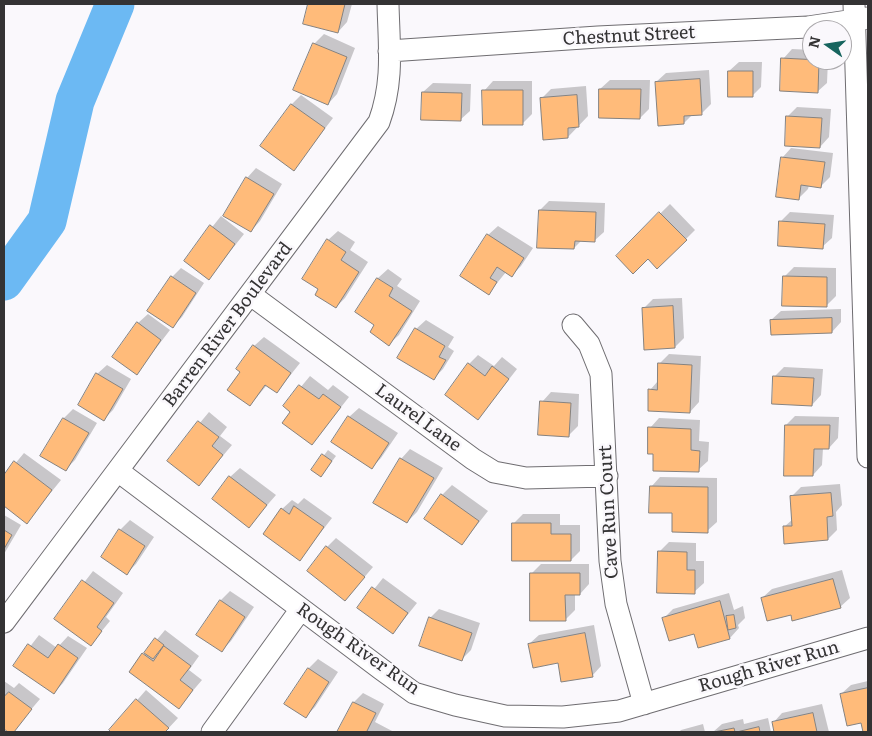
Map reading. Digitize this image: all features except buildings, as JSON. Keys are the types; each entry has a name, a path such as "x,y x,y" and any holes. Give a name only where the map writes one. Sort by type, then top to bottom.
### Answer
{"street":[{"name":"Barren River Boulevard","path":"4,622 379,122 387,100 388,4"},
{"name":"Chestnut Street","path":"389,51 808,27 859,14"},
{"path":"859,14 868,457"},
{"name":"Laurel Lane","path":"251,295 473,459 494,472 526,478 607,476"},
{"name":"Cave Run Court","path":"573,326 589,344 601,374 610,561 615,596 644,704"},
{"name":"Rough River Run","path":"118,471 414,692 505,716 564,717 619,711 868,638"},
{"path":"212,732 301,609"}],"waterway":[{"path":"4,281 47,221 75,101 115,4"}]}
